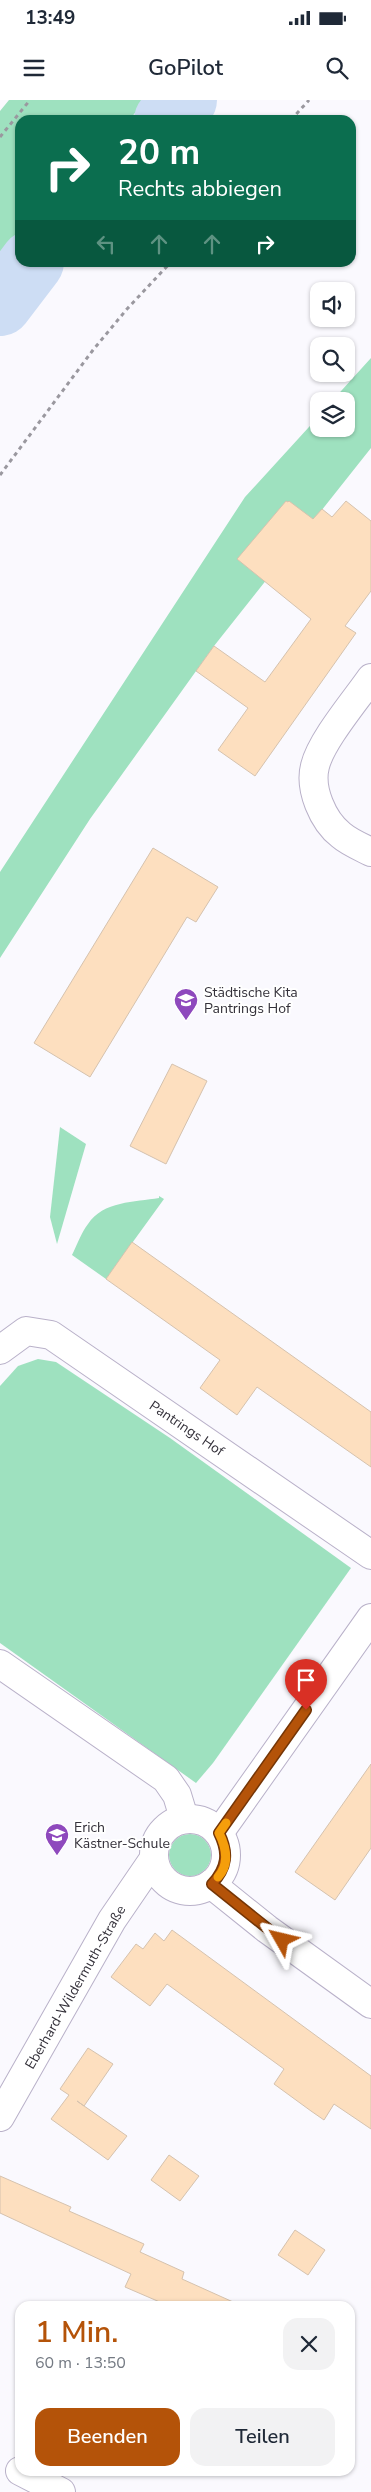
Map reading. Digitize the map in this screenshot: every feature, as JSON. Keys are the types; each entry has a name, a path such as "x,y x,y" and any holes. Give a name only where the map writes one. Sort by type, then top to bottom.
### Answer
{"street":[{"path":"371,678 324,744 314,766 315,791 323,815 341,835 371,852"},
{"name":"Pantrings Hof","path":"0,1350 26,1330 52,1335 371,1555"},
{"path":"219,1833 371,1618"},
{"path":"0,1664 166,1779 177,1795 184,1818"},
{"path":"184,1818 204,1821 219,1833 226,1846 226,1860 221,1874 212,1884 194,1891 176,1888 161,1878 153,1860 155,1841 167,1826 184,1818"},
{"name":"Eberhard-Wildermuth-Straße","path":"0,2117 112,1920 153,1860"},
{"path":"212,1884 267,1929 371,2004"},
{"path":"0,2461 15,2468"},
{"path":"30,2476 61,2492"}],"path":[{"path":"18,115 30,100"},
{"path":"296,115 309,100"},
{"path":"0,137 15,118"},
{"path":"0,475 93,350 126,310 166,267"}],"green space":[{"path":"9,100 146,100 133,115 15,115 15,253 0,271 0,111"},
{"path":"371,358 371,448 214,646 90,819 0,958 0,872 245,497 310,426 310,437 355,437 355,392 340,392 349,382 355,382 355,376"},
{"path":"60,1127 86,1144 57,1244 50,1217"},
{"path":"159,1196 164,1199 106,1279 72,1255 81,1235 94,1216 120,1204 159,1198"},
{"path":"38,1359 56,1362 170,1438 351,1568 213,1763 196,1783 0,1643 0,1386 18,1366"},
{"path":"186,1834 194,1834 205,1840 211,1855 205,1870 194,1876 186,1876 175,1870 169,1859 169,1851 175,1840"}],"building":[{"path":"286,501 289,501 313,519 322,509 332,517 346,501 371,521 371,591 345,626 356,633 255,776 218,750 248,708 196,671 214,646 265,682 311,619 237,559"},
{"path":"153,848 218,887 196,922 187,917 90,1077 34,1043"},
{"path":"172,1064 207,1081 166,1164 130,1146"},
{"path":"132,1242 371,1412 371,1467 257,1387 237,1415 200,1388 220,1360 106,1279"},
{"path":"371,1764 371,1848 335,1900 295,1872"},
{"path":"172,1930 371,2076 371,2129 334,2104 324,2120 311,2111 274,2084 284,2069 167,1984 150,2006 111,1977 136,1944 143,1949 155,1933 164,1941"},
{"path":"88,2048 113,2064 84,2106 127,2136 108,2160 51,2119 69,2095 60,2089"},
{"path":"169,2155 199,2176 180,2201 151,2180"},
{"path":"0,2176 71,2207 69,2211 144,2244 140,2252 184,2272 182,2279 231,2301 157,2301 125,2287 131,2274 0,2213"},
{"path":"295,2230 325,2250 308,2275 278,2255"}],"waterway":[{"path":"171,115 185,100"},
{"path":"0,304 28,267"}],"slow traffic":[{"path":"218,1877 226,1860 226,1846 219,1833 226,1823"}],"place":[{"name":"Städtische Kita Pantrings Hof","path":"186,1021"},
{"name":"Erich Kästner-Schule","path":"57,1856"}],"route":[{"path":"282,1940 212,1884 221,1874 226,1860 226,1846 219,1833 306,1710"}]}
